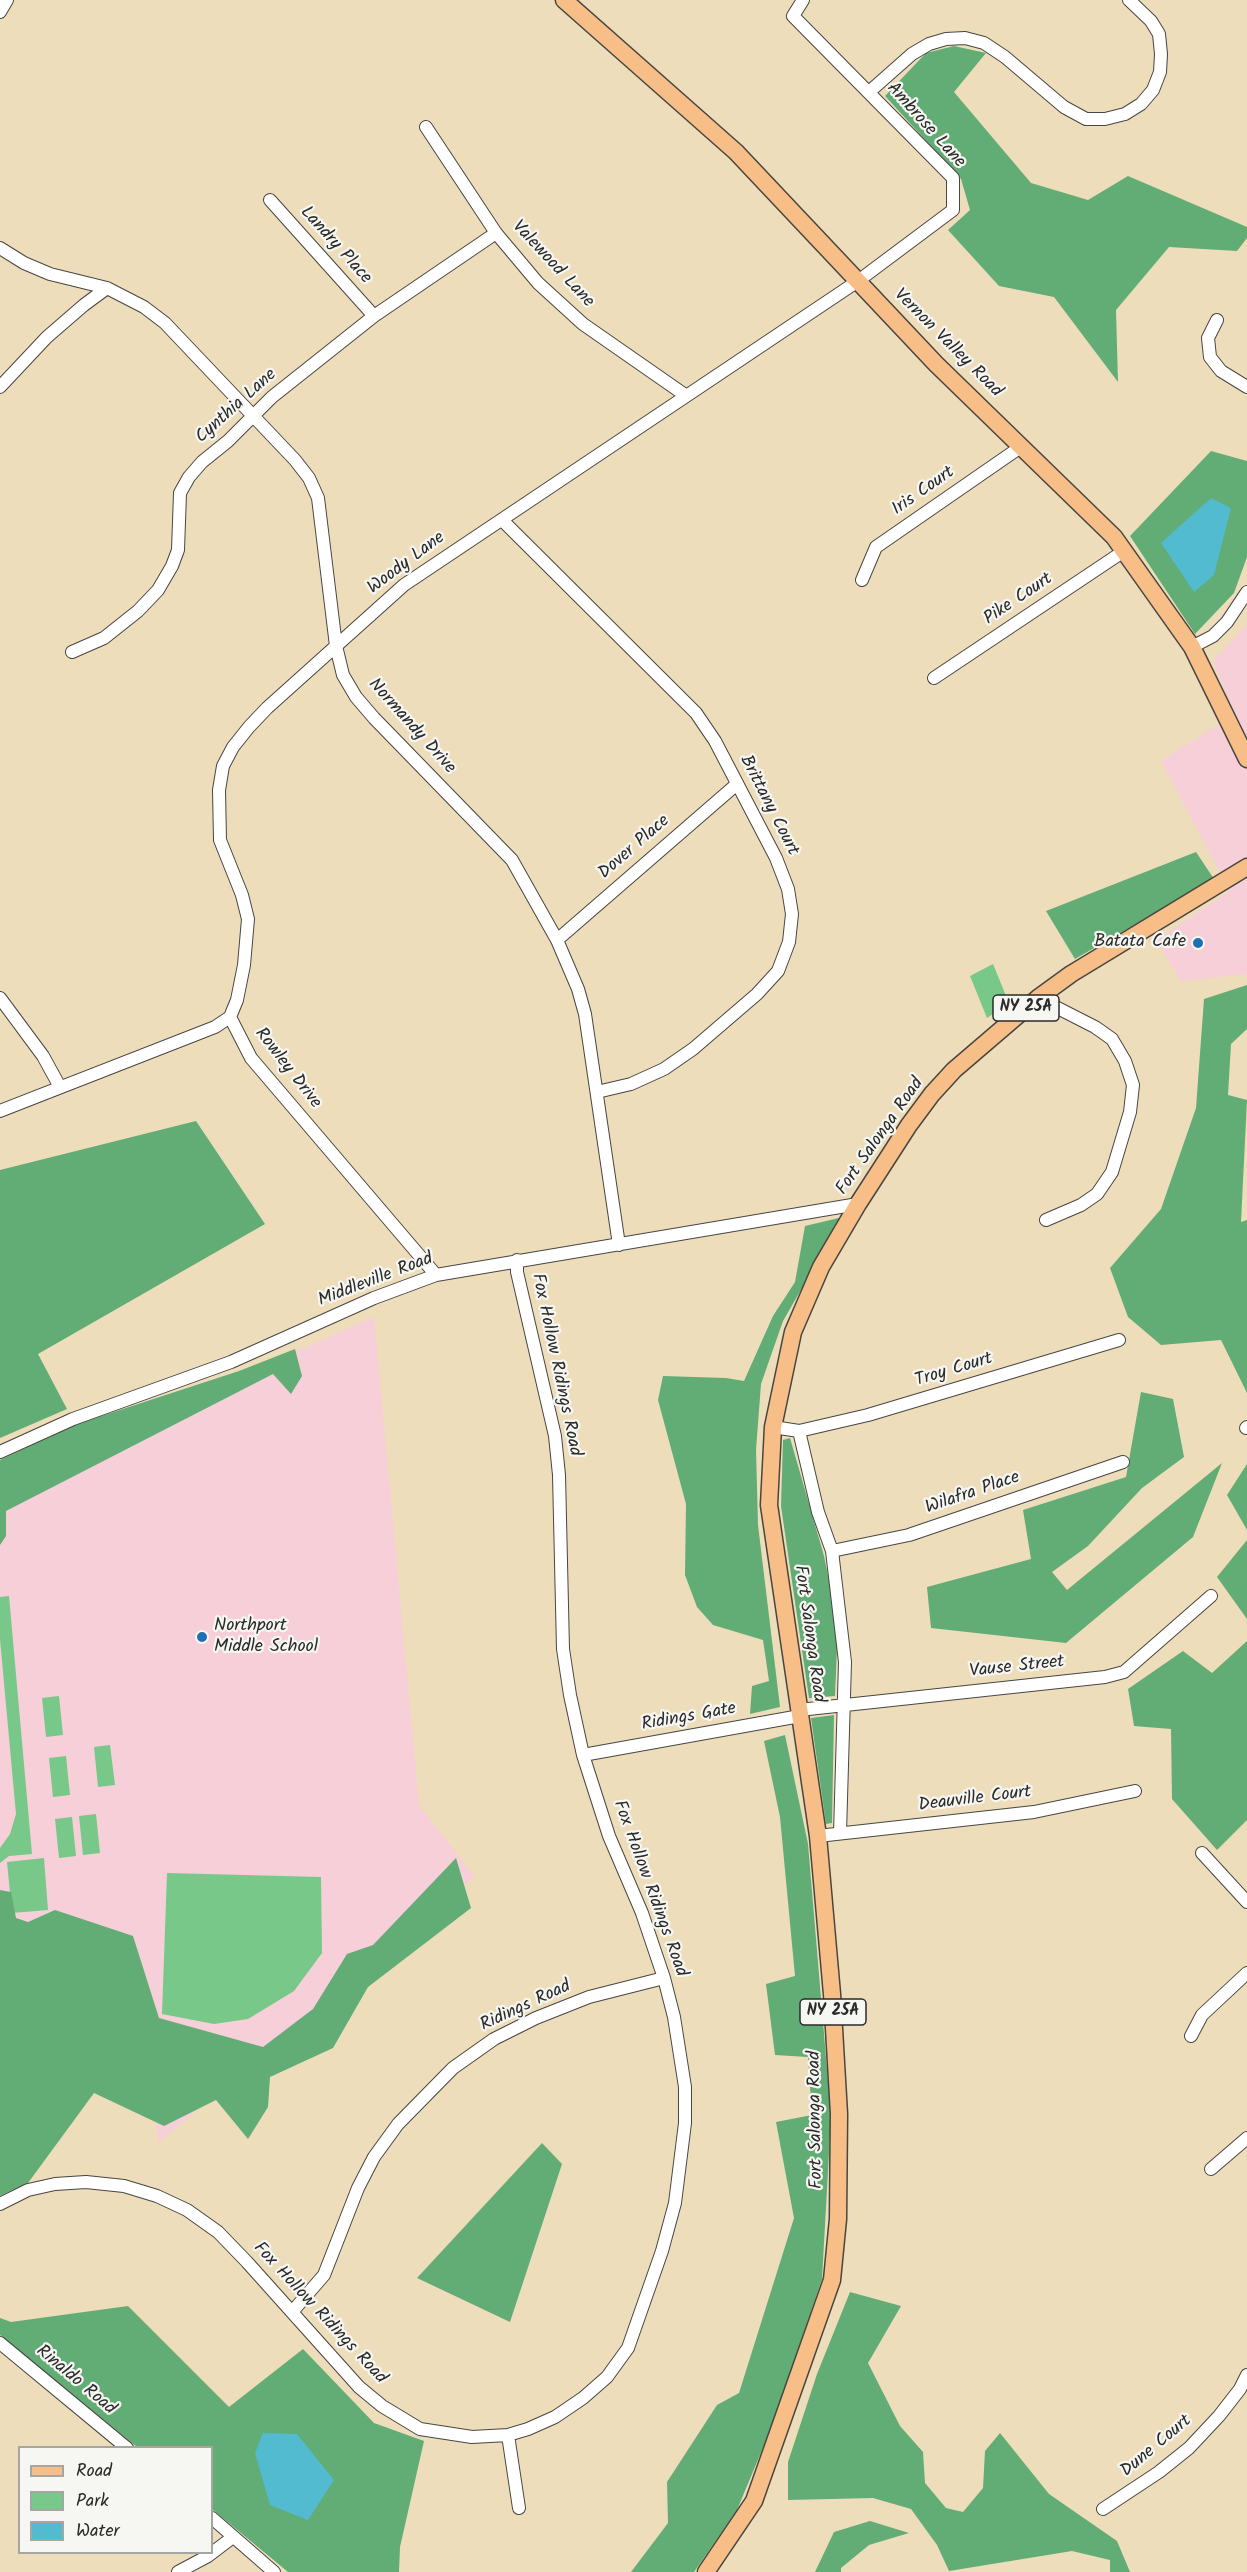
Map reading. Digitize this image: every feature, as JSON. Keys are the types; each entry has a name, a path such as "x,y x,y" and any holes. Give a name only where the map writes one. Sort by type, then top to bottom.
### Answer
{"main road":[{"name":"Vernon Valley Road","path":"564,0 736,152 936,364 1096,517 1124,551 1192,647 1247,759"},
{"name":"Fort Salonga Road","path":"706,2572 754,2501 832,2280 838,2219 839,2114 832,1994 818,1836 769,1505 772,1427 793,1332 821,1267 858,1204 932,1094 954,1070 1038,998 1075,971 1247,867"}],"street":[{"path":"0,12 7,0"},
{"name":"Ambrose Lane","path":"803,0 793,16 953,178 953,210 858,281"},
{"name":"Ambrose Lane","path":"869,92 912,54 929,44 946,39 965,38 984,43 1005,57 1064,107 1086,119 1105,119 1125,114 1141,104 1153,90 1160,72 1161,54 1159,34 1151,21 1129,0"},
{"name":"Valewood Lane","path":"426,127 514,257 568,311 608,343 685,395"},
{"name":"Landry Place","path":"270,200 374,316"},
{"name":"Cynthia Lane","path":"72,652 104,638 158,590 178,550 180,493 202,462 228,441 252,416 374,316 496,233"},
{"name":"Normandy Drive","path":"0,248 50,274 107,288 126,297 165,323 295,460 309,478 318,498 336,646 343,675 356,697 374,718 512,860 557,940 578,989 585,1014 619,1245"},
{"name":"Woody Lane","path":"230,1017 237,999 244,964 248,920 242,895 220,840 218,798 223,766 233,747 267,708 404,585 858,281"},
{"path":"0,387 47,337 107,288"},
{"path":"1217,320 1208,338 1210,357 1221,371 1247,387"},
{"name":"Iris Court","path":"862,580 876,547 1023,446"},
{"name":"Brittany Court","path":"502,520 696,714 715,741 776,858 788,888 792,914 789,942 778,971 757,994 693,1049 664,1069 631,1084 597,1092"},
{"name":"Pike Court","path":"934,678 1124,551"},
{"path":"1192,647 1213,636 1227,622 1247,592"},
{"name":"Dover Place","path":"557,940 737,784"},
{"path":"0,998 43,1056 60,1087"},
{"path":"1038,998 1095,1027 1112,1039 1125,1061 1132,1086 1130,1112 1113,1172 1097,1194 1081,1205 1046,1220"},
{"path":"0,1111 215,1027 230,1017"},
{"name":"Rowley Drive","path":"230,1017 251,1058 436,1275"},
{"name":"Middleville Road","path":"0,1452 73,1419 231,1362 374,1298 436,1275 858,1204"},
{"name":"Fox Hollow Ridings Road","path":"0,2204 28,2190 55,2184 86,2182 124,2186 157,2196 187,2210 218,2232 359,2387 382,2406 420,2428 472,2437 508,2435 528,2429 555,2418 584,2398 607,2377 628,2348 641,2314 675,2203 685,2123 685,2086 681,2051 664,1978 642,1913 624,1876 609,1836 583,1755 563,1649 560,1475 555,1436 517,1272 517,1260"},
{"name":"Troy Court","path":"799,1431 868,1415 1119,1340"},
{"path":"772,1427 799,1431"},
{"name":"Fort Salonga Road","path":"799,1431 816,1503 832,1551 845,1662 840,1833"},
{"name":"Wilafra Place","path":"832,1551 909,1535 1123,1462"},
{"name":"Vause Street","path":"800,1713 843,1703 1105,1677 1124,1672 1211,1596"},
{"name":"Ridings Gate","path":"583,1755 800,1713"},
{"name":"Deauville Court","path":"818,1836 1034,1812 1135,1791"},
{"path":"1202,1853 1246,1898"},
{"path":"1191,2036 1202,2015 1247,1974"},
{"name":"Ridings Road","path":"292,2312 324,2275 354,2197 374,2157 398,2124 453,2068 494,2039 537,2018 589,1997 664,1978"},
{"path":"1211,2169 1247,2138"},
{"name":"Rinaldo Road","path":"0,2343 125,2446"},
{"name":"Dune Court","path":"1103,2509 1151,2478 1189,2448 1244,2391 1247,2375"},
{"path":"508,2435 519,2508"},
{"path":"213,2519 274,2572"},
{"path":"213,2552 233,2537"},
{"path":"178,2572 211,2554"}],"shaded area":[{"path":"1247,625 1247,974 1181,981 1156,940 1230,891 1161,761 1234,714 1213,661"},
{"name":"Northport Middle School","path":"374,1317 419,1805 475,1877 159,2142 141,2042 0,1935 0,1468 243,1375"}],"green space":[{"path":"954,46 986,53 954,92 1031,183 1088,200 1128,176 1247,227 1247,238 1237,251 1169,247 1116,310 1118,382 1054,297 999,286 948,230 970,210 961,179 885,96 926,53"},
{"path":"1211,451 1247,461 1247,557 1234,593 1195,634 1130,536"},
{"path":"1196,852 1214,879 1075,959 1046,911"},
{"path":"993,964 1009,1003 987,1018 970,976"},
{"path":"1247,985 1247,1029 1231,1044 1228,1095 1247,1100 1241,1222 1247,1220 1247,1393 1221,1340 1161,1345 1128,1317 1110,1268 1161,1209 1196,1108 1204,999"},
{"path":"196,1121 265,1224 38,1354 67,1409 0,1438 0,1170"},
{"path":"843,1217 783,1321 761,1384 756,1450 758,1525 780,1707 750,1714 752,1686 769,1681 763,1640 713,1625 697,1607 685,1575 686,1504 658,1400 663,1376 726,1378 744,1381 773,1316 795,1282 805,1226"},
{"path":"295,1349 302,1376 291,1394 273,1374 6,1511 6,1536 0,1545 0,1460 77,1424 239,1371"},
{"path":"1141,1392 1173,1399 1184,1457 1142,1488 1088,1546 1052,1572 1067,1590 1222,1463 1193,1537 1066,1643 931,1628 927,1587 1031,1559 1023,1510 1126,1477"},
{"path":"790,1438 824,1556 838,1624 835,1696 809,1698 781,1506 783,1440"},
{"path":"1247,1464 1247,1530 1227,1495"},
{"path":"1247,1540 1247,1619 1217,1577"},
{"path":"9,1596 32,1854 9,1856 0,1863 0,1848 10,1834 16,1814 0,1639 0,1597"},
{"path":"1247,1641 1247,1820 1217,1850 1172,1799 1171,1729 1134,1726 1128,1689 1183,1651 1212,1673"},
{"path":"59,1696 63,1735 46,1737 42,1698"},
{"path":"834,1715 832,1823 826,1824 811,1718"},
{"path":"785,1735 808,1844 831,2117 822,2279 772,2426 737,2510 694,2572 631,2572 668,2523 667,2482 717,2405 739,2393 794,2218 776,2122 812,2115 808,2057 775,2055 766,1984 795,1976 780,1817 764,1741"},
{"path":"110,1745 115,1785 98,1787 94,1747"},
{"path":"66,1756 70,1795 53,1797 49,1758"},
{"path":"96,1814 100,1853 83,1855 79,1816"},
{"path":"72,1817 76,1856 59,1858 55,1819"},
{"path":"44,1858 48,1910 12,1913 7,1862"},
{"path":"456,1858 471,1908 368,1987 333,2048 270,2077 268,2107 248,2139 216,2100 164,2126 94,2093 28,2183 0,2196 0,1890 11,1892 16,1918 28,1922 55,1910 133,1936 159,2018 263,2047 313,2009 347,1954 373,1945"},
{"path":"167,1873 321,1877 322,1953 294,1991 248,2019 214,2024 162,2014"},
{"path":"542,2143 562,2164 510,2322 417,2278"},
{"path":"850,2292 901,2306 868,2363 900,2426 923,2452 925,2483 946,2508 963,2512 983,2488 985,2451 1000,2433 1049,2494 1117,2541 1130,2572 1110,2572 1110,2560 1072,2551 949,2571 937,2545 911,2509 873,2498 788,2500 788,2462 817,2374"},
{"path":"128,2306 229,2407 303,2349 374,2423 424,2441 400,2547 399,2572 288,2572 213,2510 213,2446 136,2446 0,2335 0,2318 11,2322"},
{"path":"870,2521 909,2533 869,2545 841,2568 841,2572 815,2572 834,2532"}],"water":[{"path":"1211,498 1231,508 1214,575 1194,592 1161,543"},
{"path":"263,2433 297,2434 334,2480 308,2520 270,2505 255,2453"}],"place":[{"name":"Batata Cafe","path":"1198,943"},
{"name":"Northport Middle School","path":"202,1637"}]}
